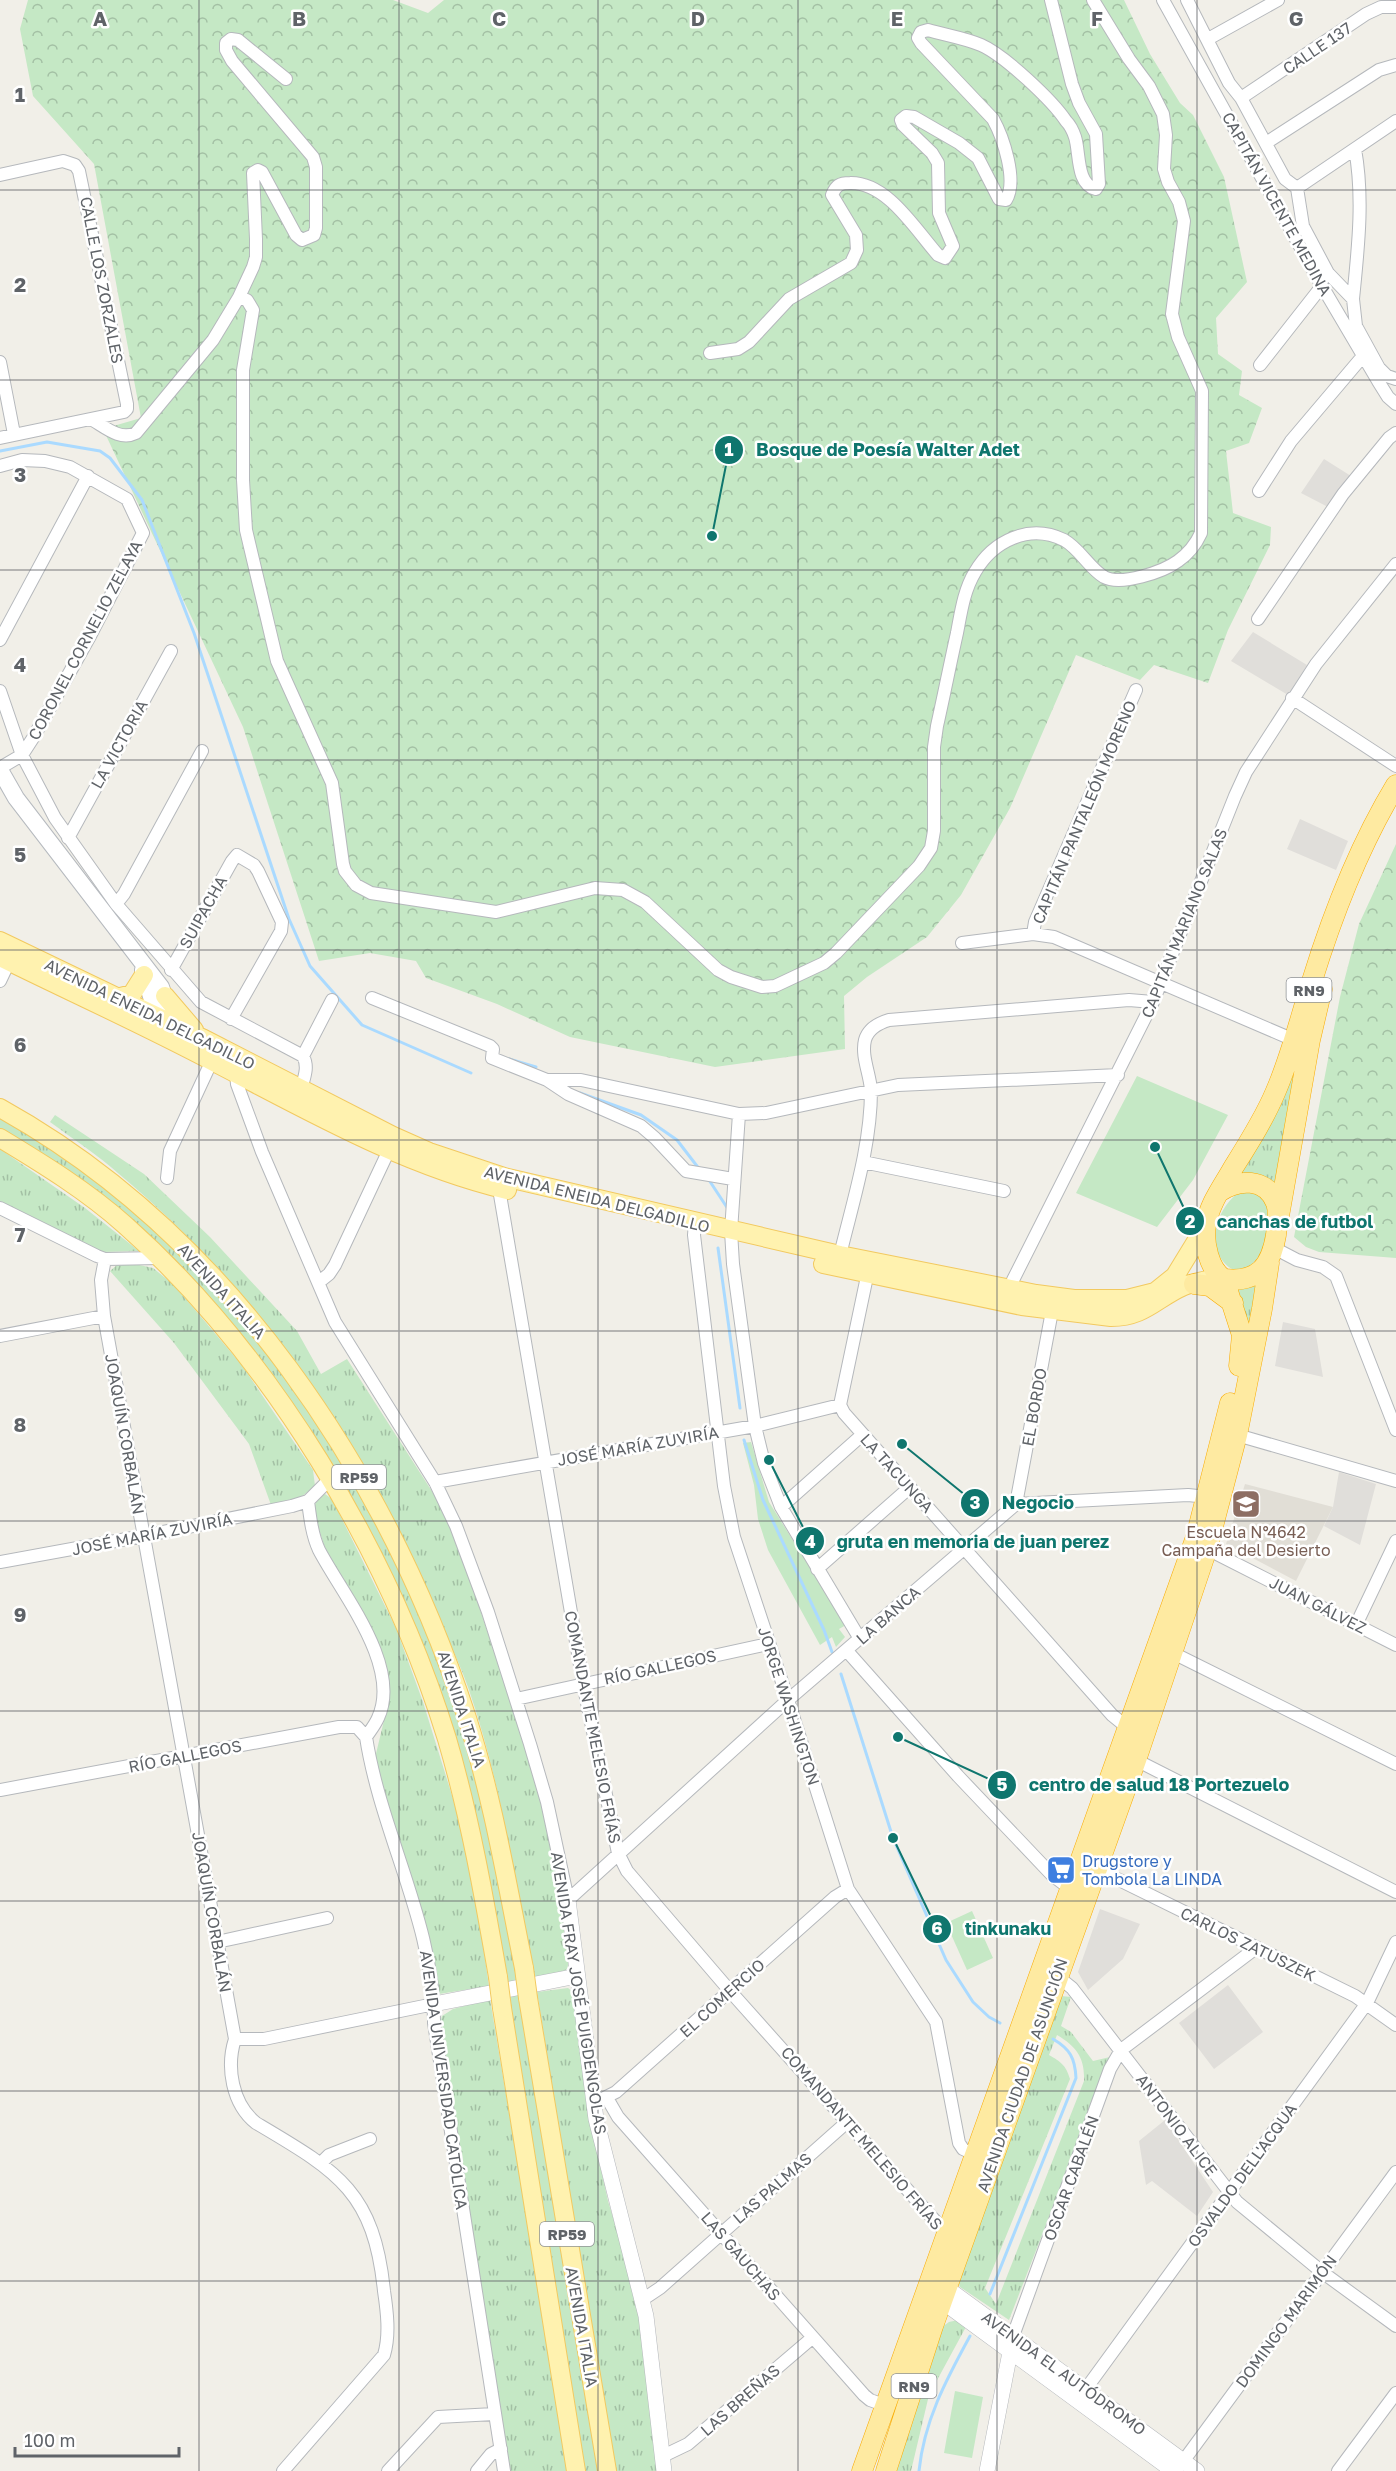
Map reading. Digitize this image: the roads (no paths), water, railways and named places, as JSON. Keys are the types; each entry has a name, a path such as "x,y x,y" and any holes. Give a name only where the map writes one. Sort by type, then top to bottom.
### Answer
{"highway":[{"name":"RN9","path":"1233,1303 1222,1278 1209,1257 1205,1227 1219,1192 1275,1094 1324,940 1350,875 1396,785"},
{"name":"RN9","path":"1271,1256 1319,998 1341,930 1364,872 1396,809"},
{"name":"RN9","path":"1219,1192 1230,1184 1240,1181 1258,1184 1271,1195 1276,1205 1278,1219"},
{"path":"1222,1278 1249,1277 1258,1274 1271,1256"},
{"name":"AVENIDA CIUDAD DE ASUNCIÓN","path":"886,2471 938,2295 1097,1869 1207,1549 1237,1435 1271,1256"},
{"path":"1194,1284 1210,1286 1233,1303"},
{"name":"AVENIDA CIUDAD DE ASUNCIÓN","path":"862,2471 884,2405 938,2295 931,2276 974,2154 1003,2081 1069,1888 1196,1537 1240,1358 1242,1335 1233,1303"}],"main road":[{"path":"0,769 16,798 143,969 161,987 165,996 211,1048"},
{"name":"AVENIDA ENEIDA DELGADILLO","path":"0,941 117,998 156,1024"},
{"name":"AVENIDA ENEIDA DELGADILLO","path":"5,959 211,1048 301,1089 420,1148 499,1182"},
{"path":"117,998 132,994 143,969"},
{"path":"143,969 151,993 156,1024"},
{"path":"156,1024 165,996"},
{"name":"AVENIDA ENEIDA DELGADILLO","path":"211,1048 236,1073 389,1150 441,1171 499,1182 694,1229 1008,1296 1052,1311 1111,1317 1132,1315 1154,1306 1184,1286 1222,1278"},
{"name":"AVENIDA ITALIA","path":"0,1108 46,1136 106,1178 155,1219 235,1302 280,1358 349,1460 402,1556 435,1629 452,1673 479,1759 524,1968 607,2471"},
{"name":"AVENIDA ITALIA","path":"0,1138 101,1205 159,1258 201,1303 254,1366 330,1479 399,1614 447,1739 481,1878 576,2471"},
{"name":"AVENIDA ENEIDA DELGADILLO","path":"1008,1296 1107,1301 1142,1297 1165,1286 1175,1276 1205,1227"},
{"name":"AVENIDA ENEIDA DELGADILLO","path":"732,1237 840,1255 869,1267"}],"street":[{"path":"710,353 738,349 749,342 781,305 851,263 857,250 856,235 832,195 841,183 856,183 875,188 887,196 938,255 945,258 949,254 953,246 939,213 938,163 932,153 903,124 902,120 906,116 914,117 978,158 999,199 1006,200 1011,185 1001,133 993,119 921,43 918,38 921,32 928,30 981,45 1002,57 1056,107 1067,121 1075,135 1084,179 1090,188 1096,189 1099,184 1096,134 1079,103 1072,84 1051,0"},
{"path":"239,297 248,300 253,309 243,370 243,480 246,530 277,661 332,783 342,864 349,878 363,890 371,893 496,912 595,888 623,890 645,902 718,970 751,985 775,986 824,963 836,953 919,866 931,848 934,831 934,747 937,726 966,591 984,558 1000,543 1011,537 1024,534 1048,535 1064,540 1105,577 1120,579 1145,576 1177,562 1192,548 1201,533 1202,391 1178,337 1172,314 1184,221 1179,202 1167,182 1164,169 1166,135 1163,114 1157,98 1092,0"},
{"name":"CAPITÁN VICENTE MEDINA","path":"1163,0 1322,286 1388,397 1396,404"},
{"name":"CAPITÁN VICENTE MEDINA","path":"1186,0 1229,83 1241,98 1285,179 1297,188 1303,226 1328,273 1353,299 1356,327 1379,368 1387,376 1396,379"},
{"path":"1208,39 1278,0"},
{"name":"CALLE 137","path":"1241,98 1366,14 1381,7 1396,7"},
{"path":"0,438 91,419 121,436 136,433 208,346 239,297 256,257 253,173 258,170 262,172 296,235 302,240 314,235 316,167 309,150 228,55 226,43 231,39 238,40 286,79"},
{"path":"1266,143 1380,70 1396,65"},
{"path":"1297,188 1396,121"},
{"path":"1353,299 1359,241 1359,180 1355,149"},
{"name":"CALLE LOS ZORZALES","path":"0,175 63,161 75,165 81,176 127,409 124,412 91,419"},
{"path":"1260,365 1322,286"},
{"path":"1259,490 1291,441 1363,356"},
{"path":"0,362 14,434"},
{"path":"1258,619 1346,490 1389,438 1396,433"},
{"path":"0,640 88,476 70,467 45,461 22,460 2,469"},
{"name":"CORONEL CORNELIO ZELAYA","path":"0,769 22,755 90,636 143,533 127,499 88,476"},
{"name":"CAPITÁN MARIANO SALAS","path":"1008,1296 1154,1002 1239,785 1292,698 1316,664 1396,564"},
{"name":"LA VICTORIA","path":"68,838 171,651"},
{"name":"CAPITÁN PANTALEÓN MORENO","path":"1033,934 1035,922 1136,690"},
{"path":"0,691 22,755 55,818 116,904 201,1002 303,1056 306,1071 301,1089"},
{"path":"1292,698 1396,766"},
{"path":"116,904 124,894 202,751"},
{"name":"SUIPACHA","path":"171,970 237,855 254,865 282,922 281,931 231,1019"},
{"path":"962,943 1033,934 1054,937 1294,1040"},
{"path":"0,981 5,959"},
{"path":"372,998 490,1046 493,1049 492,1058 547,1080 568,1094 641,1126 686,1171 734,1179"},
{"path":"303,1056 332,1000"},
{"path":"840,1255 863,1162 871,1090 864,1049 865,1040 874,1028 889,1020 1129,1000 1154,1002"},
{"path":"167,1178 170,1152 211,1048"},
{"name":"AVENIDA FRAY JOSÉ PUIGDENGOLAS","path":"236,1073 237,1083 262,1152 335,1322 435,1482 460,1537 516,1699 547,1802 568,1900 577,1976 601,2100 600,2137 646,2316 664,2463"},
{"path":"547,1080 581,1080 739,1114 766,1113 898,1085 1118,1075"},
{"path":"739,1114 734,1179 733,1264 755,1426 764,1463 781,1507 860,1640"},
{"path":"319,1282 335,1265 389,1150"},
{"path":"863,1162 1004,1191"},
{"name":"COMANDANTE MELESIO FRÍAS","path":"499,1182 583,1683 618,1853 627,1871 730,1991 946,2233"},
{"path":"0,1208 105,1259 159,1258"},
{"name":"JORGE WASHINGTON","path":"694,1229 717,1433 730,1524 848,1889 936,2022 959,2143 963,2149 974,2154"},
{"path":"1271,1256 1323,1267 1336,1276 1396,1430"},
{"name":"JOAQUÍN CORBALÁN","path":"105,1259 101,1280 104,1316 235,2039 230,2063 237,2098 248,2117 321,2163 359,2203 375,2235 384,2285 387,2345 380,2361 283,2471"},
{"path":"840,1406 869,1267"},
{"name":"EL BORDO","path":"1016,1504 1052,1311"},
{"path":"0,1336 104,1316"},
{"name":"JOSÉ MARÍA ZUVIRÍA","path":"435,1482 755,1426 840,1406"},
{"name":"LA TACUNGA","path":"840,1406 862,1435 909,1488 1112,1714 1128,1728"},
{"path":"781,1507 862,1435"},
{"path":"1237,1435 1396,1481"},
{"path":"330,1479 308,1501 319,1550 343,1588 375,1649 380,1667 384,1690 379,1718 366,1737"},
{"path":"817,1569 909,1488"},
{"path":"1016,1504 1188,1495 1207,1497"},
{"name":"JOSÉ MARÍA ZUVIRÍA","path":"0,1562 143,1536 308,1501"},
{"name":"LA BANCA","path":"568,1900 788,1700 1016,1504"},
{"path":"1356,1625 1396,1541"},
{"name":"JUAN GÁLVEZ","path":"1207,1549 1396,1645"},
{"name":"RÍO GALLEGOS","path":"516,1699 768,1644"},
{"path":"847,1651 957,1776 1052,1875 1069,1888"},
{"path":"1173,1653 1396,1764"},
{"name":"RÍO GALLEGOS","path":"0,1790 339,1727 357,1727 366,1737"},
{"name":"AVENIDA UNIVERSIDAD CATÓLICA","path":"366,1737 373,1774 422,1938 434,2004 434,2024 504,2471"},
{"path":"1136,1760 1396,1892"},
{"name":"CARLOS ZATUSZEK","path":"1097,1869 1366,2003 1396,2025"},
{"name":"EL COMERCIO","path":"601,2100 848,1889"},
{"path":"217,1942 327,1918"},
{"name":"OSVALDO DELL'ACQUA","path":"1082,2395 1366,2003 1396,1942"},
{"name":"OSCAR CABALÉN","path":"987,2471 1012,2343 1110,2069 1121,2050 1256,1947"},
{"path":"235,2039 264,2039 577,1976"},
{"name":"ANTONIO ALICE","path":"1057,1976 1071,1988 1121,2050 1229,2194 1322,2272 1396,2326"},
{"name":"LAS GAUCHAS","path":"601,2100 864,2395 884,2405"},
{"name":"LAS PALMAS","path":"642,2300 660,2288 846,2123"},
{"path":"321,2163 329,2155 370,2139"},
{"name":"DOMINGO MARIMÓN","path":"1178,2468 1396,2172"},
{"name":"AVENIDA EL AUTÓDROMO","path":"938,2295 1012,2343 1178,2468 1197,2471"},
{"name":"LAS BREÑAS","path":"664,2463 812,2338"},
{"path":"1338,2471 1396,2392"},
{"path":"388,2471 438,2417 494,2414"},
{"path":"477,2471 491,2454 501,2449"}],"waterway":[{"path":"0,451 47,442 100,451 110,458 142,500 194,633 289,919 310,966 362,1025 471,1073"},
{"path":"509,1059 536,1067"},
{"path":"580,1093 641,1115 677,1140 700,1170"},
{"path":"709,1180 728,1209"},
{"path":"718,1248 740,1408"},
{"path":"744,1440 763,1500 824,1630 832,1652"},
{"path":"841,1674 893,1838 946,1960 973,2002 989,2017 1000,2023"},
{"path":"990,2294 1076,2078 1070,2055 1053,2039"},
{"path":"919,2471 926,2435 937,2401 970,2336"}],"place":[{"name":"Bosque de Poesía Walter Adet","path":"712,536"},
{"name":"canchas de futbol","path":"1155,1147"},
{"name":"Negocio","path":"902,1444"},
{"name":"gruta en memoria de juan perez","path":"769,1460"},
{"name":"Escuela N°4642 Campaña del Desierto","path":"1246,1504"},
{"name":"centro de salud 18 Portezuelo","path":"898,1737"},
{"name":"tinkunaku","path":"893,1838"},
{"name":"Drugstore y Tombola La LINDA","path":"1061,1870"}]}
